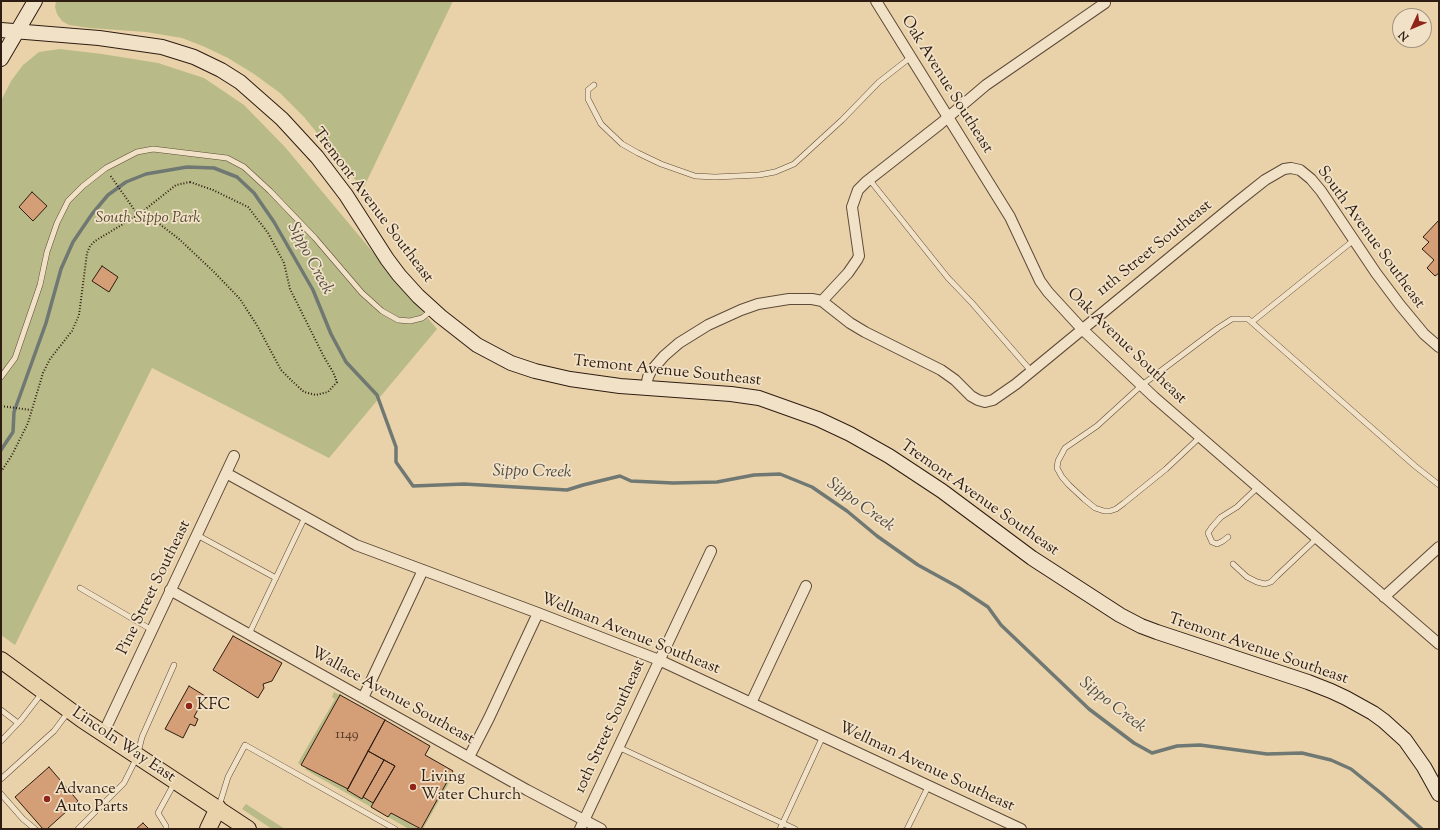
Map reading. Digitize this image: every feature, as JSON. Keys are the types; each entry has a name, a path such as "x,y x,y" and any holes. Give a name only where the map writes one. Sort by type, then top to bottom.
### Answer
{"main road":[{"name":"Lincoln Way East","path":"1,660 103,734 248,829"},
{"path":"208,829 218,808"}],"street":[{"path":"1,59 35,1"},
{"name":"Oak Avenue Southeast","path":"876,1 1010,217 1040,281 1048,292 1082,329 1142,385 1439,644"},
{"path":"646,387 651,371 679,342 725,316 758,304 773,301 812,299 822,301 848,273 859,256 853,212 853,202 858,190 869,179 981,89 1105,3"},
{"name":"Tremont Avenue Southeast","path":"1,30 100,38 162,47 194,57 221,70 240,82 282,118 317,157 346,195 387,259 409,286 433,310 463,335 496,356 535,371 592,383 732,394 759,398 818,419 850,434 889,456 942,491 1032,558 1130,621 1157,632 1308,682 1346,698 1373,713 1404,740 1424,767 1439,794"},
{"name":"11th Street Southeast","path":"822,301 865,332 942,370 955,380 970,396 985,402 993,400 1031,372 1265,180 1291,168"},
{"name":"South Avenue Southeast","path":"1291,168 1300,170 1311,179 1321,191 1400,305 1424,334 1439,347"},
{"name":"Pine Street Southeast","path":"103,734 234,456"},
{"name":"Wellman Avenue Southeast","path":"226,473 356,545 538,613 658,660 1021,829"},
{"path":"1384,597 1439,547"},
{"name":"10th Street Southeast","path":"582,825 658,660 711,550"},
{"path":"363,698 423,570"},
{"path":"751,703 806,586"},
{"name":"Wallace Avenue Southeast","path":"170,590 469,757 582,825 601,829"},
{"path":"469,757 538,613"}],"lane":[{"path":"594,85 588,90 588,99 601,124 622,144 638,153 661,164 695,176 715,177 759,175 775,172 794,164 842,120 880,82 911,57"},
{"path":"1,377 14,358 40,285 47,252 57,222 68,201 83,186 106,168 137,152 153,149 228,158 244,167 270,191 315,238 362,293 382,311 398,320 410,321 422,318 433,310"},
{"path":"869,179 948,278 972,303 1031,372"},
{"path":"1252,322 1354,240"},
{"path":"1200,437 1166,469 1116,509 1104,511 1095,508 1079,494 1062,476 1057,468 1061,454 1065,448 1097,426 1142,385 1232,319 1248,319 1415,466 1439,485"},
{"path":"1228,537 1217,544 1212,542 1208,533 1221,517 1237,507 1258,487"},
{"path":"249,634 305,517"},
{"path":"197,535 276,578"},
{"path":"1233,564 1247,578 1265,584 1271,582 1317,538"},
{"path":"80,588 152,630"},
{"path":"78,829 124,783 137,757 142,737 174,665"},
{"path":"1,742 43,691"},
{"path":"1,710 18,723"},
{"path":"1,779 54,731 70,711"},
{"path":"780,829 823,736"},
{"path":"218,808 228,777 245,745 395,829"},
{"path":"618,747 795,829"},
{"path":"166,829 166,826 158,814 175,781"},
{"path":"907,829 929,785"},
{"path":"1,794 22,820 35,829"}],"path":[{"path":"1,472 12,455 28,423 43,373 50,359 72,331 79,315 87,253 90,246 138,215 176,185 190,182 213,190 248,207 268,233 284,263 290,289 337,382 328,392 316,395 304,392 282,370 258,327 240,299 179,239 153,219 138,215 113,180"},
{"path":"1,406 31,410"}],"green space":[{"path":"56,1 453,1 363,189 304,117 280,93 254,74 228,58 182,38 146,32 69,25 62,21 57,14 55,7"},
{"name":"South Sippo Park","path":"60,49 158,63 204,78 244,105 285,147 437,329 329,458 152,368 15,645 1,635 1,101 11,81 23,65 39,52"},
{"path":"334,692 340,695 301,765 298,763 335,699 332,697"},
{"path":"306,768 348,789 347,790 362,799 363,797 373,803 371,807 313,774 305,769"},
{"path":"453,771 454,774 423,829 421,829"},
{"path":"246,804 285,829 272,829 242,809"},
{"path":"391,813 419,829 409,829 388,817"}],"building":[{"path":"32,192 47,206 33,221 19,207"},
{"path":"1439,220 1439,273 1435,276 1427,268 1434,260 1422,249 1429,242 1423,237"},
{"path":"102,266 118,277 109,292 92,281"},
{"path":"233,636 282,663 272,681 263,684 264,688 258,698 213,670"},
{"name":"KFC","path":"189,686 205,696 194,717 198,719 195,726 190,724 183,738 165,729"},
{"path":"340,695 385,720 348,789 301,765"},
{"name":"Living Water Church","path":"385,720 430,746 425,755 453,771 421,829 391,813 388,817 371,807 395,766 368,751"},
{"path":"368,751 384,760 362,799 347,790"},
{"path":"384,760 395,766 373,803 363,797"},
{"name":"Advance Auto Parts","path":"49,767 78,801 47,829 43,829 15,797"},
{"path":"143,823 149,829 136,829"}],"waterway":[{"name":"Sippo Creek","path":"1,450 13,432 14,412 46,323 61,269 73,242 92,214 108,195 126,182 146,174 187,167 214,168 237,177 254,193 274,222 313,290 331,334 346,362 377,395 396,447 396,462 413,486 464,484 567,490 620,476 631,481 673,483 717,482 754,475 780,474 812,487 847,511 877,536 918,565 958,587 988,607 1001,625 1089,709 1134,743 1152,753 1177,746 1200,745 1267,754 1302,753 1331,760 1351,769 1422,829"}],"place":[{"name":"KFC","path":"189,706"},
{"name":"Living Water Church","path":"413,787"},
{"name":"Advance Auto Parts","path":"47,799"}]}
